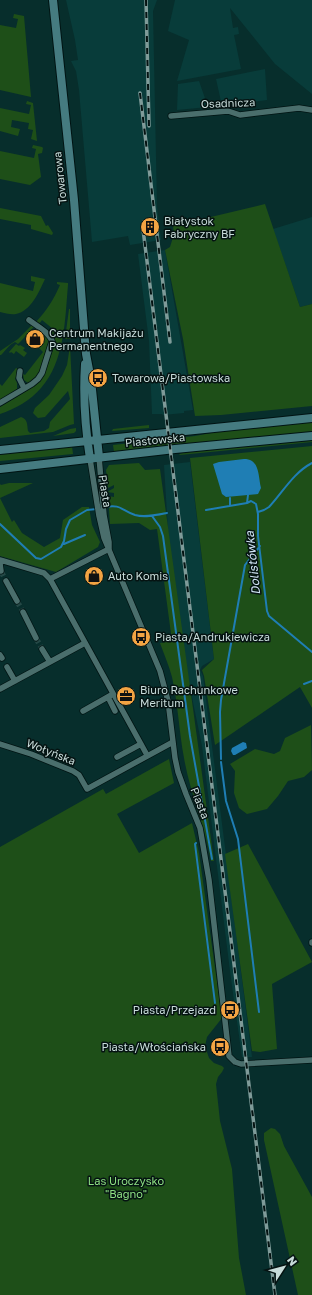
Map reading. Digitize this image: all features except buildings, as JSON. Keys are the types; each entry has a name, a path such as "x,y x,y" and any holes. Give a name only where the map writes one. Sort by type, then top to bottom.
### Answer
{"main road":[{"name":"Towarowa","path":"52,0 74,200 86,354 95,407 99,457"},
{"name":"Towarowa","path":"86,354 84,375 85,407 87,441 90,459"},
{"path":"85,407 91,410 95,407"},
{"name":"Piastowska","path":"0,450 312,418"},
{"name":"Piastowska","path":"0,469 99,457 312,436"}],"street":[{"name":"Osadnicza","path":"171,116 228,112 240,115 295,108 311,109"},
{"path":"0,403 32,384 42,373 52,341 49,335 29,320"},
{"path":"20,371 19,378 24,388"},
{"name":"Piasta","path":"99,457 103,501 101,516"},
{"name":"Piasta","path":"90,459 96,502 109,542 109,549 162,677 169,705 175,758 181,780 196,817 203,840 228,1052 230,1058 241,1064 312,1060"},
{"path":"50,580 109,549"},
{"path":"1,571 1,562 44,573 50,580 85,643 110,696 115,711"},
{"path":"6,581 17,601"},
{"path":"23,612 36,638"},
{"path":"0,689 85,643"},
{"path":"42,649 50,662"},
{"path":"7,668 15,681"},
{"path":"110,696 147,756 173,742"},
{"path":"83,710 110,696"},
{"name":"Wołyńska","path":"0,744 31,754 73,771 79,775 87,789 147,756"},
{"path":"120,753 141,744"}],"shaded area":[{"path":"66,0 157,0 153,11 157,206 161,240 130,245 128,236 92,242 79,90 76,71 71,61 78,60"},
{"path":"175,0 312,0 312,94 275,64 230,8 233,28 238,27 239,34 234,35 241,69 177,81 189,40 168,31"},
{"path":"265,69 267,100 222,106 216,79"},
{"path":"199,81 208,107 177,110 178,84"},
{"path":"312,217 312,304 300,307 273,229"},
{"path":"165,250 193,410 184,411 184,413 163,415 152,414 149,341 138,254"},
{"path":"190,462 214,659 202,666 200,670 203,676 252,1057 242,1057 202,746 185,663 169,547 164,465"}],"green space":[{"path":"14,14 24,16 31,97 0,90 0,25 16,28 18,19 13,18"},
{"path":"27,101 33,103 37,141 31,139 33,130 28,129 29,123 12,120 11,127 20,129 18,136 0,131 0,108 29,114 31,105 26,104"},
{"path":"33,145 43,148 42,153 38,154 41,177 30,185 0,179 0,151 34,158 36,149 32,148"},
{"path":"265,204 300,307 312,304 312,406 221,415 195,416 183,339 165,250 170,247 174,234 173,226"},
{"path":"0,208 41,216 46,226 48,225 53,233 52,235 31,229 31,225 0,219"},
{"path":"31,276 45,279 30,305 26,309 16,314 0,312 0,283 33,291 35,282 31,281"},
{"path":"57,282 68,283 68,285 62,339 55,365 41,388 28,400 11,410 0,414 0,407 31,388 39,381 48,364 55,340 50,332 53,329 42,320 39,324 36,322 47,309 55,295 60,285 57,284"},
{"path":"69,309 70,339 65,339"},
{"path":"32,325 34,327 18,344 15,342 13,343 0,355 0,351 18,339"},
{"path":"36,328 48,337 50,341 40,371 33,380 28,383 24,380 23,374 25,375 43,352 39,348 43,342 36,336 33,339 28,335"},
{"path":"16,344 25,348 23,350 27,353 24,357 16,351 14,354 9,352"},
{"path":"70,346 74,424 53,432 0,438 0,427 21,417 26,421 28,431 30,433 44,431 49,428 50,422 70,399 68,391 45,417 38,418 33,413 35,408 49,395 62,376 67,365"},
{"path":"16,368 18,369 18,374 15,379 17,389 0,401 0,384 2,386"},
{"path":"312,421 312,432 114,452 113,445 195,436 227,430"},
{"path":"149,425 149,428 112,431 113,429"},
{"path":"76,428 74,433 53,436 70,429"},
{"path":"312,439 312,442 179,454 186,452"},
{"path":"72,446 73,454 0,461 0,454"},
{"path":"312,446 312,708 300,687 215,745 202,670 214,659 190,458"},
{"path":"139,463 145,470 160,469 214,861 211,861 190,784 182,748 172,677 160,643 172,641 157,529 150,530 139,523 110,524 108,496 114,497 114,493 107,492 114,488 114,485 108,488 106,470 109,465"},
{"path":"33,483 0,498 0,484"},
{"path":"0,498 12,522 14,520 22,533 44,547 60,538 63,520 82,507 89,507 92,525 100,542 98,547 56,572 0,556"},
{"path":"311,725 312,770 304,777 288,781 267,809 247,814 239,808 234,793 235,771 230,764 255,749 274,754 280,751 285,738"},
{"name":"Las Uroczysko \"Bagno\"","path":"169,759 174,783 117,814 139,853 192,823 199,853 222,1018 207,1037 205,1046 209,1058 214,1063 224,1068 218,1077 216,1084 220,1121 232,1169 239,1258 246,1295 0,1295 0,847 103,789 106,794"},
{"path":"248,844 312,962 272,984 277,1049 260,1052 252,1051 225,854"},
{"path":"271,1128 275,1129 280,1134 284,1146 312,1197 312,1295 298,1295 264,1140 264,1133"}],"water":[{"path":"244,459 253,462 256,465 261,488 258,494 226,497 222,494 213,464"},
{"path":"243,742 246,743 247,748 233,755 231,751 232,748"}],"waterway":[{"path":"258,512 269,507 294,477 312,463"},
{"name":"Dolistówka","path":"247,503 248,495"},
{"path":"230,498 230,505"},
{"name":"Dolistówka","path":"206,510 251,501 256,504 258,514 258,536 267,611 269,616 312,652"},
{"name":"Dolistówka","path":"105,507 118,507 139,516 151,516 167,513"},
{"name":"Dolistówka","path":"0,524 36,558 41,559 61,547 70,520 87,510 97,509"},
{"path":"152,516 160,527 163,536 190,736 212,859"},
{"path":"64,544 85,535"},
{"path":"221,759 221,700 245,565 260,546"},
{"path":"304,684 312,681"},
{"path":"221,762 226,801 238,839 259,1012"},
{"path":"196,843 215,1003"}],"tunnel":[{"path":"1,571 6,581"},
{"path":"17,601 23,612"},
{"path":"36,638 42,649"}],"railway":[{"path":"146,0 149,126"},
{"path":"140,93 170,342"},
{"path":"143,229 275,1295"}],"place":[{"name":"Białystok Fabryczny BF","path":"150,227"},
{"name":"Centrum Makijażu Permanentnego","path":"35,339"},
{"name":"Towarowa/Piastowska","path":"98,378"},
{"name":"Auto Komis","path":"94,576"},
{"name":"Piasta/Andrukiewicza","path":"141,637"},
{"name":"Biuro Rachunkowe Meritum","path":"126,696"},
{"name":"Piasta/Przejazd","path":"230,1010"},
{"name":"Piasta/Włościańska","path":"220,1047"}]}
